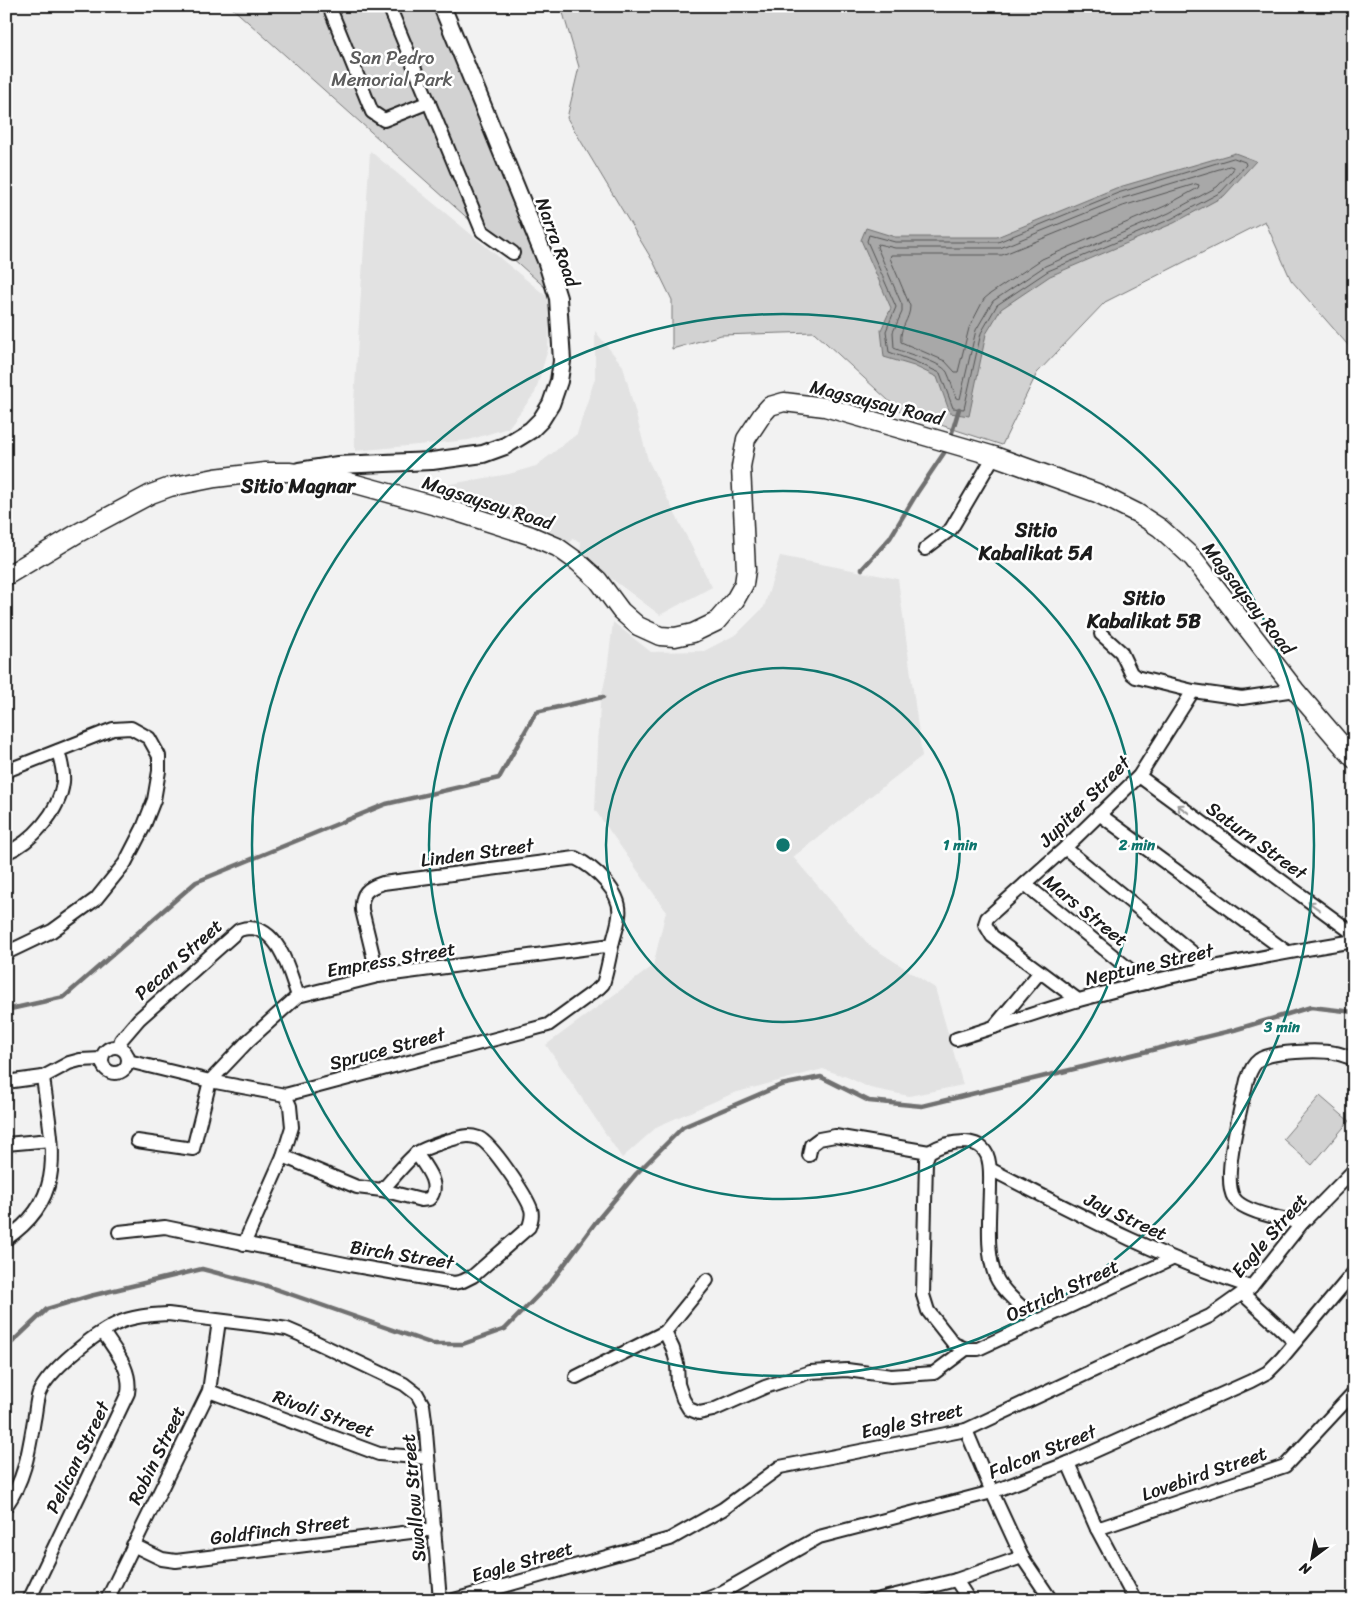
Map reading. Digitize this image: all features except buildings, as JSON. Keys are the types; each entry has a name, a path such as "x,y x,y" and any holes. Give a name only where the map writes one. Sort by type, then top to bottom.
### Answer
{"main road":[{"name":"Magsaysay Road","path":"6,576 78,533 157,492 215,478 265,472 290,472 338,479 529,534 557,547 578,562 598,580 621,611 638,626 660,636 676,637 699,631 716,622 735,600 744,584 746,570 741,467 746,439 762,414 770,406 784,402 824,407 960,445 1097,493 1137,513 1160,528 1193,558 1295,690 1354,759"}],"street":[{"path":"329,6 372,112 384,120 430,102"},
{"path":"389,6 482,231 513,253"},
{"name":"Narra Road","path":"290,472 338,465 432,460 483,454 506,446 521,438 541,420 551,404 559,381 562,361 558,298 540,248 442,6"},
{"path":"925,549 951,528 994,456"},
{"path":"1101,634 1121,652 1134,676 1193,691 1242,698 1295,690"},
{"name":"Jupiter Street","path":"1040,972 992,936 985,924 988,918 1065,848 1138,776 1193,691"},
{"path":"6,771 113,729 131,728 149,738 159,756 159,771 154,800 143,828 125,863 96,899 52,931 6,953"},
{"path":"6,853 14,850 33,834 49,816 59,798 63,782 62,766 58,751"},
{"name":"Saturn Street","path":"1138,776 1354,934"},
{"path":"1099,814 1287,952"},
{"path":"1065,848 1211,968"},
{"name":"Linden Street","path":"378,976 361,901 364,893 373,887 383,883 561,859 575,858 587,864 609,887 617,900 620,914 612,945"},
{"name":"Mars Street","path":"1025,884 1146,983"},
{"name":"Pecan Street","path":"119,1047 121,1040 139,1019 239,930 251,928 262,932 280,947 298,996"},
{"name":"Neptune Street","path":"956,1039 1078,1000 1146,983 1287,952 1354,941"},
{"name":"Empress Street","path":"210,1081 248,1041 298,996 378,976 612,945"},
{"name":"Spruce Street","path":"128,1061 210,1081 285,1095 548,1025 599,988 605,978 612,945"},
{"path":"992,1028 1040,972 1078,1000"},
{"path":"119,1047 128,1055 127,1066 122,1071 111,1072 106,1070 102,1059 104,1053 108,1049 119,1047"},
{"path":"1302,1223 1270,1216 1246,1208 1234,1200 1230,1186 1232,1149 1247,1080 1251,1069 1258,1060 1268,1055 1297,1052 1335,1053 1354,1059"},
{"path":"6,1082 43,1077 69,1063 80,1060 102,1059"},
{"path":"6,1239 19,1231 34,1214 45,1198 51,1180 53,1161 43,1077"},
{"path":"137,1141 193,1149 210,1081"},
{"path":"244,1244 283,1156 292,1127 290,1106 285,1095"},
{"name":"Birch Street","path":"119,1232 165,1227 350,1266 454,1283 463,1282 473,1276 529,1227 532,1219 532,1210 527,1200 490,1146 479,1138 466,1136 455,1138 416,1153 382,1190"},
{"path":"809,1155 811,1145 819,1140 835,1136 928,1152 955,1142 975,1142 982,1147 987,1154 990,1169 990,1246 995,1277 1002,1287 1038,1322"},
{"path":"6,1144 51,1140"},
{"path":"928,1152 926,1160 924,1303 954,1344 966,1349"},
{"path":"283,1156 357,1187 382,1190 421,1200 429,1199 434,1194 435,1187 416,1153"},
{"name":"Jay Street","path":"990,1169 1099,1226 1247,1290"},
{"name":"Eagle Street","path":"454,1600 670,1540 724,1509 780,1467 966,1430 1210,1316 1247,1290 1302,1223 1354,1170"},
{"name":"Ostrich Street","path":"966,1349 978,1349 1172,1259"},
{"name":"Falcon Street","path":"704,1600 717,1595 819,1537 992,1492 1068,1464 1251,1381 1268,1372 1354,1272"},
{"path":"576,1377 665,1332 707,1280"},
{"path":"1247,1290 1295,1342"},
{"path":"6,1506 20,1483 27,1462 40,1393 47,1380 71,1356 103,1332 131,1318 168,1314 218,1321"},
{"name":"Robin Street","path":"106,1600 209,1391 218,1321"},
{"name":"Swallow Street","path":"218,1321 287,1329 388,1375 417,1394 423,1405 440,1600"},
{"name":"Pelican Street","path":"29,1600 128,1393 130,1383 128,1373 103,1332"},
{"path":"665,1332 673,1349 677,1364 678,1384 683,1399 689,1409 699,1413 713,1410 765,1387 810,1372 847,1370 891,1376 934,1373 966,1349"},
{"name":"Rivoli Street","path":"209,1391 379,1454 428,1458"},
{"name":"Lovebird Street","path":"1097,1529 1285,1466 1354,1392"},
{"path":"966,1430 1022,1557 1051,1600"},
{"path":"1068,1464 1097,1529 1135,1600"},
{"name":"Goldfinch Street","path":"133,1545 162,1558 176,1561 435,1530"},
{"path":"876,1600 894,1598 956,1580 1022,1557"},
{"path":"956,1580 968,1600"}],"shaded area":[{"path":"370,151 551,300 548,349 535,393 508,428 469,440 355,451 354,402"},
{"path":"595,331 623,366 648,460 712,587 660,615 580,555 581,542 572,539 569,545 438,486 509,474 536,466 577,434 595,378"},
{"path":"780,556 898,579 922,756 793,857 869,945 935,988 963,1085 909,1096 870,1088 847,1077 823,1069 734,1093 658,1126 622,1158 546,1045 653,966 666,911 595,810 600,703 607,671 613,622 651,652 704,651 737,634 764,607"}],"green space":[{"name":"San Pedro Memorial Park","path":"230,6 435,6 548,290"},
{"path":"561,6 1354,6 1354,352 1291,280 1265,221 1105,302 1037,373 1002,445 901,412 814,332 721,335 672,349 672,300 654,263 567,118 579,67"},
{"path":"1320,1096 1349,1121 1312,1165 1283,1139"}],"water":[{"path":"1235,153 1256,161 1224,196 1174,223 1050,276 1001,309 986,334 969,416 950,413 937,377 914,366 884,357 881,330 891,308 861,240 866,228 895,237 997,237 1116,188"}],"waterway":[{"path":"950,439 959,409"},
{"path":"862,569 890,538 948,447"},
{"path":"6,1010 64,997 196,882 386,804 499,778 536,712 603,697"},
{"path":"6,1348 47,1309 90,1296 202,1269 267,1286 433,1344 463,1344 505,1329 552,1281 595,1223 636,1174 683,1127 781,1085 821,1077 869,1101 922,1106 1234,1030 1311,1007 1354,1012"}],"district":[{"name":"Sitio Magnar","path":"298,486"},
{"name":"Sitio Kabalikat 5A","path":"1036,542"},
{"name":"Sitio Kabalikat 5B","path":"1144,610"}]}
